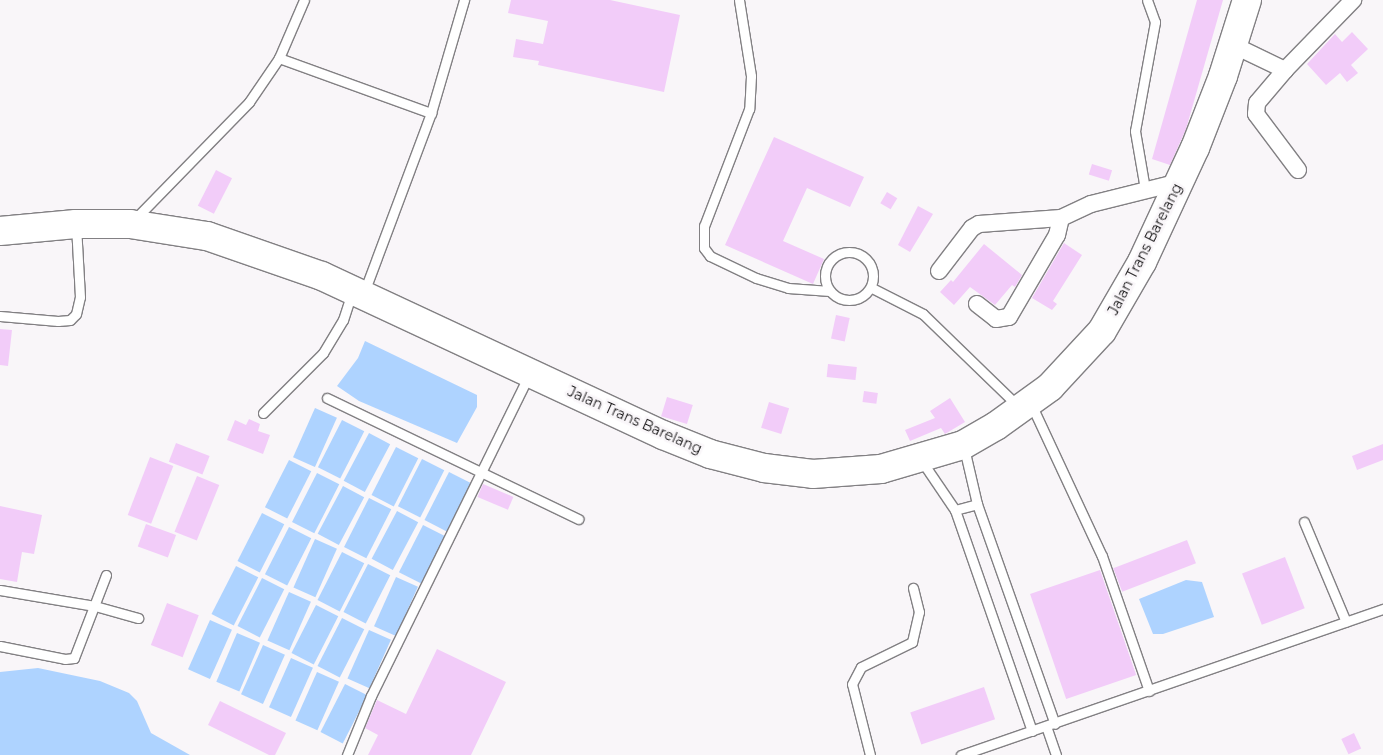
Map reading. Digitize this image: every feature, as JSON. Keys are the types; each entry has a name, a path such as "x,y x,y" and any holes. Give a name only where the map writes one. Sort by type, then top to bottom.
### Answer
{"highway":[{"name":"Jalan Trans Barelang","path":"0,231 76,224 130,224 181,231 231,243 285,261 358,292 663,435 710,454 764,468 843,473 881,469 963,445 1026,407 1071,367 1102,331 1138,269 1179,182 1209,113 1247,0"}],"street":[{"path":"1298,170 1256,114 1257,103 1285,70 1353,0"},
{"path":"1233,45 1285,70"},
{"path":"939,271 972,228 979,224 1061,218 1091,204 1179,182"},
{"path":"977,304 996,319 1009,317 1057,235 1061,218"}],"lane":[{"path":"130,224 249,102 279,58 304,0"},
{"path":"263,413 323,353 358,292 431,113 464,0"},
{"path":"739,0 751,76 749,109 704,226 704,248 710,256 756,278 788,288 830,291"},
{"path":"1145,189 1135,131 1155,22 1147,0"},
{"path":"279,58 431,113"},
{"path":"0,316 58,321 70,320 76,314 80,297 76,224"},
{"path":"844,252 859,254 871,264 874,279 872,288 866,294 851,301 835,297 830,291 826,283 827,266 844,252"},
{"path":"872,288 923,314 1026,407 1102,556 1150,691"},
{"path":"347,755 371,696 531,373"},
{"path":"327,398 578,519"},
{"path":"963,445 977,504 1055,724"},
{"path":"920,459 955,510 1032,731"},
{"path":"955,510 977,504"},
{"path":"1304,522 1346,622"},
{"path":"0,646 65,659 74,658 106,575"},
{"path":"870,755 852,684 861,667 912,642 919,612 913,588"},
{"path":"0,590 94,606 138,618"},
{"path":"961,755 1383,609"},
{"path":"1046,726 1056,755"}],"water":[{"path":"365,341 477,395 477,407 457,443 359,401 337,386 358,358"},
{"path":"315,408 337,418 315,467 293,457"},
{"path":"342,420 364,431 340,479 318,467"},
{"path":"369,433 390,444 365,492 344,481"},
{"path":"396,447 418,458 394,506 371,495"},
{"path":"422,459 444,470 420,518 398,506"},
{"path":"289,460 311,471 287,519 265,507"},
{"path":"449,472 471,483 447,531 424,520"},
{"path":"317,473 339,484 314,533 292,522"},
{"path":"343,486 364,497 339,545 318,534"},
{"path":"369,498 391,509 366,558 344,547"},
{"path":"397,511 418,522 393,570 372,559"},
{"path":"262,513 284,524 260,572 237,561"},
{"path":"423,525 445,536 421,584 399,572"},
{"path":"289,527 311,538 287,586 265,574"},
{"path":"315,539 337,549 315,597 293,587"},
{"path":"342,552 364,563 340,611 317,600"},
{"path":"368,564 390,575 366,623 343,612"},
{"path":"236,566 258,577 234,625 211,614"},
{"path":"396,577 418,587 396,636 374,626"},
{"path":"262,578 284,589 260,637 237,626"},
{"path":"1186,580 1202,582 1214,617 1163,634 1153,634 1139,599"},
{"path":"289,592 311,602 289,650 267,640"},
{"path":"316,605 338,616 314,664 291,653"},
{"path":"342,618 364,629 340,677 317,666"},
{"path":"210,620 232,630 210,679 188,669"},
{"path":"369,630 391,640 369,688 347,678"},
{"path":"237,633 260,643 239,692 216,682"},
{"path":"263,645 285,655 263,704 241,694"},
{"path":"291,658 313,668 291,717 269,707"},
{"path":"38,668 100,681 129,693 137,701 151,733 190,755 0,755 0,672"},
{"path":"317,672 339,682 317,730 295,720"},
{"path":"345,684 367,695 343,743 320,732"}],"building":[{"path":"511,0 610,0 680,15 664,92 538,65 539,61 513,57 516,39 543,44 548,21 508,13"},
{"path":"1197,0 1223,0 1186,129 1170,165 1152,159"},
{"path":"1352,32 1368,49 1351,65 1358,73 1347,82 1340,73 1326,85 1307,64 1335,34 1342,42"},
{"path":"774,137 864,177 850,207 807,188 783,241 824,259 813,284 725,245"},
{"path":"1092,164 1112,170 1109,181 1089,175"},
{"path":"216,170 232,178 214,214 198,206"},
{"path":"887,192 897,198 891,209 880,203"},
{"path":"918,206 933,214 910,252 898,245"},
{"path":"1064,243 1082,255 1053,301 1057,304 1052,310 1032,298"},
{"path":"984,244 1022,275 1015,287 1012,285 995,305 970,287 954,305 940,292 951,280 953,282"},
{"path":"836,315 850,318 845,341 831,338"},
{"path":"0,329 12,330 8,366 0,365"},
{"path":"828,364 857,367 855,380 827,377"},
{"path":"864,391 878,393 876,404 862,402"},
{"path":"667,397 693,405 687,424 661,416"},
{"path":"950,398 965,422 945,434 941,428 910,441 905,430 935,418 930,411"},
{"path":"769,402 789,408 781,434 761,428"},
{"path":"249,419 260,424 258,431 270,435 263,454 227,440 235,420 246,425"},
{"path":"176,443 210,456 202,475 169,462"},
{"path":"1383,444 1383,460 1357,470 1352,456"},
{"path":"150,457 173,466 151,524 128,515"},
{"path":"197,476 219,485 197,541 175,532"},
{"path":"483,484 513,497 508,510 478,497"},
{"path":"0,506 42,515 34,554 22,552 17,582 0,579"},
{"path":"146,524 176,535 168,557 138,547"},
{"path":"1187,540 1196,563 1122,592 1113,568"},
{"path":"1285,557 1305,608 1262,625 1242,573"},
{"path":"1100,570 1136,675 1066,699 1030,594"},
{"path":"167,603 199,615 183,657 151,645"},
{"path":"437,649 506,682 471,755 368,755 378,735 365,728 377,700 406,714"},
{"path":"984,687 995,719 921,745 910,712"},
{"path":"220,701 286,733 275,755 269,755 208,725"},
{"path":"1354,733 1361,748 1348,754 1341,739"}]}
